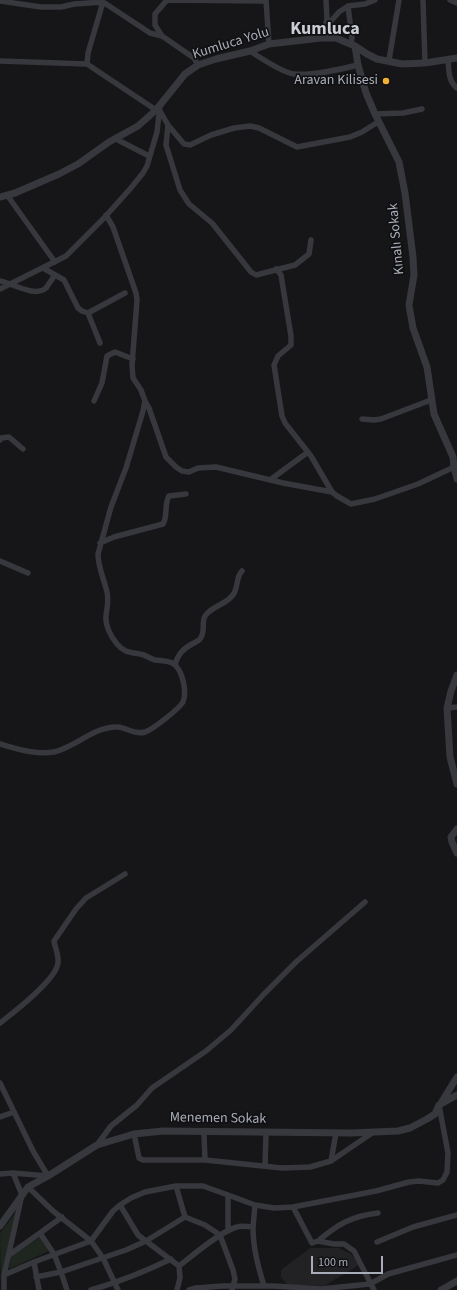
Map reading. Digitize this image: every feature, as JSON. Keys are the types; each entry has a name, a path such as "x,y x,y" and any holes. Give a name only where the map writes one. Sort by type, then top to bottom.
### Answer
{"street":[{"path":"162,36 155,25 154,14 167,0 266,0 269,44"},
{"path":"321,38 327,20 326,0"},
{"path":"325,28 339,12 348,6 365,4 375,0"},
{"path":"389,60 399,0"},
{"path":"423,0 425,63"},
{"path":"450,0 457,4"},
{"path":"0,1 41,7 61,8 74,4 101,1 150,33 162,36 194,58 198,65"},
{"path":"87,64 88,53 101,1"},
{"path":"348,6 353,45"},
{"name":"Kumluca Yolu","path":"4,196 26,189 59,174 78,164 138,126 158,108 185,74 198,65 216,59 250,51 269,44 321,38 336,38 353,45 372,57 402,64 425,63 457,58"},
{"name":"Kınalı Sokak","path":"353,45 358,65 378,122 399,162 409,217 414,268 410,310 415,335 427,367 434,414 455,456 454,467 457,479"},
{"path":"250,51 260,58 292,74 303,74 358,65"},
{"path":"448,59 449,76 452,84 457,88"},
{"path":"0,61 87,64 158,108 168,125 184,144 190,146 226,130 241,126 250,126 259,128 297,147 350,137 362,132 378,122"},
{"path":"0,289 66,256 144,173 156,132 158,108"},
{"path":"375,114 403,113 422,109"},
{"path":"168,125 166,145 177,181 185,198 212,223 251,272 256,275 295,265 310,254 311,240"},
{"path":"116,139 149,156"},
{"path":"4,196 55,262"},
{"path":"106,215 113,228 136,293 137,300 132,359 134,378 149,408 166,457 176,467 189,472 198,468 216,468 332,492"},
{"path":"44,268 64,280 78,308 82,312 88,313 125,293"},
{"path":"276,270 281,275 291,336 291,345 278,356 274,365 281,412 285,423 308,452 332,492 351,504 374,499 418,484 454,467"},
{"path":"0,281 22,289 40,290 45,288 56,275"},
{"path":"88,313 100,343"},
{"path":"94,400 102,383 108,356 115,352 132,359"},
{"path":"362,419 381,419 431,400"},
{"path":"0,744 32,753 54,752 105,728 120,727 138,733 146,732 177,709 183,701 185,692 180,672 175,665 168,661 153,660 143,655 132,654 124,651 117,644 107,626 106,617 109,603 98,562 100,543 111,507 126,468 145,401"},
{"path":"0,440 1,438 9,437 23,449"},
{"path":"270,480 308,452"},
{"path":"100,543 114,537 163,524 165,520 167,499 169,496 186,494"},
{"path":"0,562 28,573"},
{"path":"175,665 180,653 200,639 203,632 204,618 206,614 231,598 235,593 239,576 242,571"},
{"path":"457,676 451,691 447,708 450,756 457,784"},
{"path":"447,708 457,707"},
{"path":"457,830 451,837 457,853"},
{"path":"0,1023 53,976 58,963 54,941 81,903 90,895 125,874"},
{"path":"97,1145 111,1126 137,1105 152,1088 206,1051 231,1030 296,962 365,902"},
{"path":"4,1275 54,1254 91,1241 113,1211 120,1205 145,1192 176,1186 203,1186 255,1206 274,1208 292,1207 376,1191 409,1182 419,1181 438,1183 443,1180 448,1172 448,1153 439,1105 457,1077"},
{"path":"0,1083 33,1151 48,1176"},
{"name":"Menemen Sokak","path":"0,1226 28,1187 97,1145 134,1134 163,1132 372,1133 398,1131 410,1128 435,1114 439,1105 457,1095"},
{"path":"0,1117 14,1112"},
{"path":"204,1132 205,1160"},
{"path":"265,1166 266,1133"},
{"path":"331,1161 336,1133"},
{"path":"134,1134 139,1158 143,1160 205,1160 282,1168 310,1167 331,1161 372,1133"},
{"path":"0,1174 13,1173 48,1176"},
{"path":"2,1290 22,1195 13,1173"},
{"path":"176,1186 185,1218"},
{"path":"28,1187 91,1241 103,1258 118,1290"},
{"path":"228,1195 228,1231"},
{"path":"120,1205 138,1235 179,1266 180,1278 177,1290"},
{"path":"255,1206 253,1245 264,1286"},
{"path":"292,1207 312,1243 318,1241 334,1227 348,1220 363,1215 378,1213"},
{"path":"377,1242 413,1227 457,1215"},
{"path":"9,1255 62,1217"},
{"path":"36,1277 61,1272 103,1258 146,1241 185,1218 205,1225 220,1235 233,1270 235,1279 233,1288"},
{"path":"179,1266 220,1235 236,1227 253,1227"},
{"path":"40,1233 54,1254 67,1290"},
{"path":"318,1241 344,1244 354,1251 374,1290"},
{"path":"189,1290 196,1288 264,1286 321,1289 370,1284 388,1274 457,1255"},
{"path":"90,1290 142,1273 171,1259"},
{"path":"34,1262 39,1290"},
{"path":"441,1290 457,1281"}],"shaded area":[{"path":"16,1212 2,1272 1,1286 0,1233"},
{"path":"40,1237 49,1251 9,1269 11,1256"},
{"path":"310,1248 339,1248 351,1254 359,1265 324,1286 287,1285 281,1277 281,1270"}],"place":[{"name":"Aravan Kilisesi","path":"386,81"}],"district":[{"name":"Kumluca","path":"325,30"}]}
